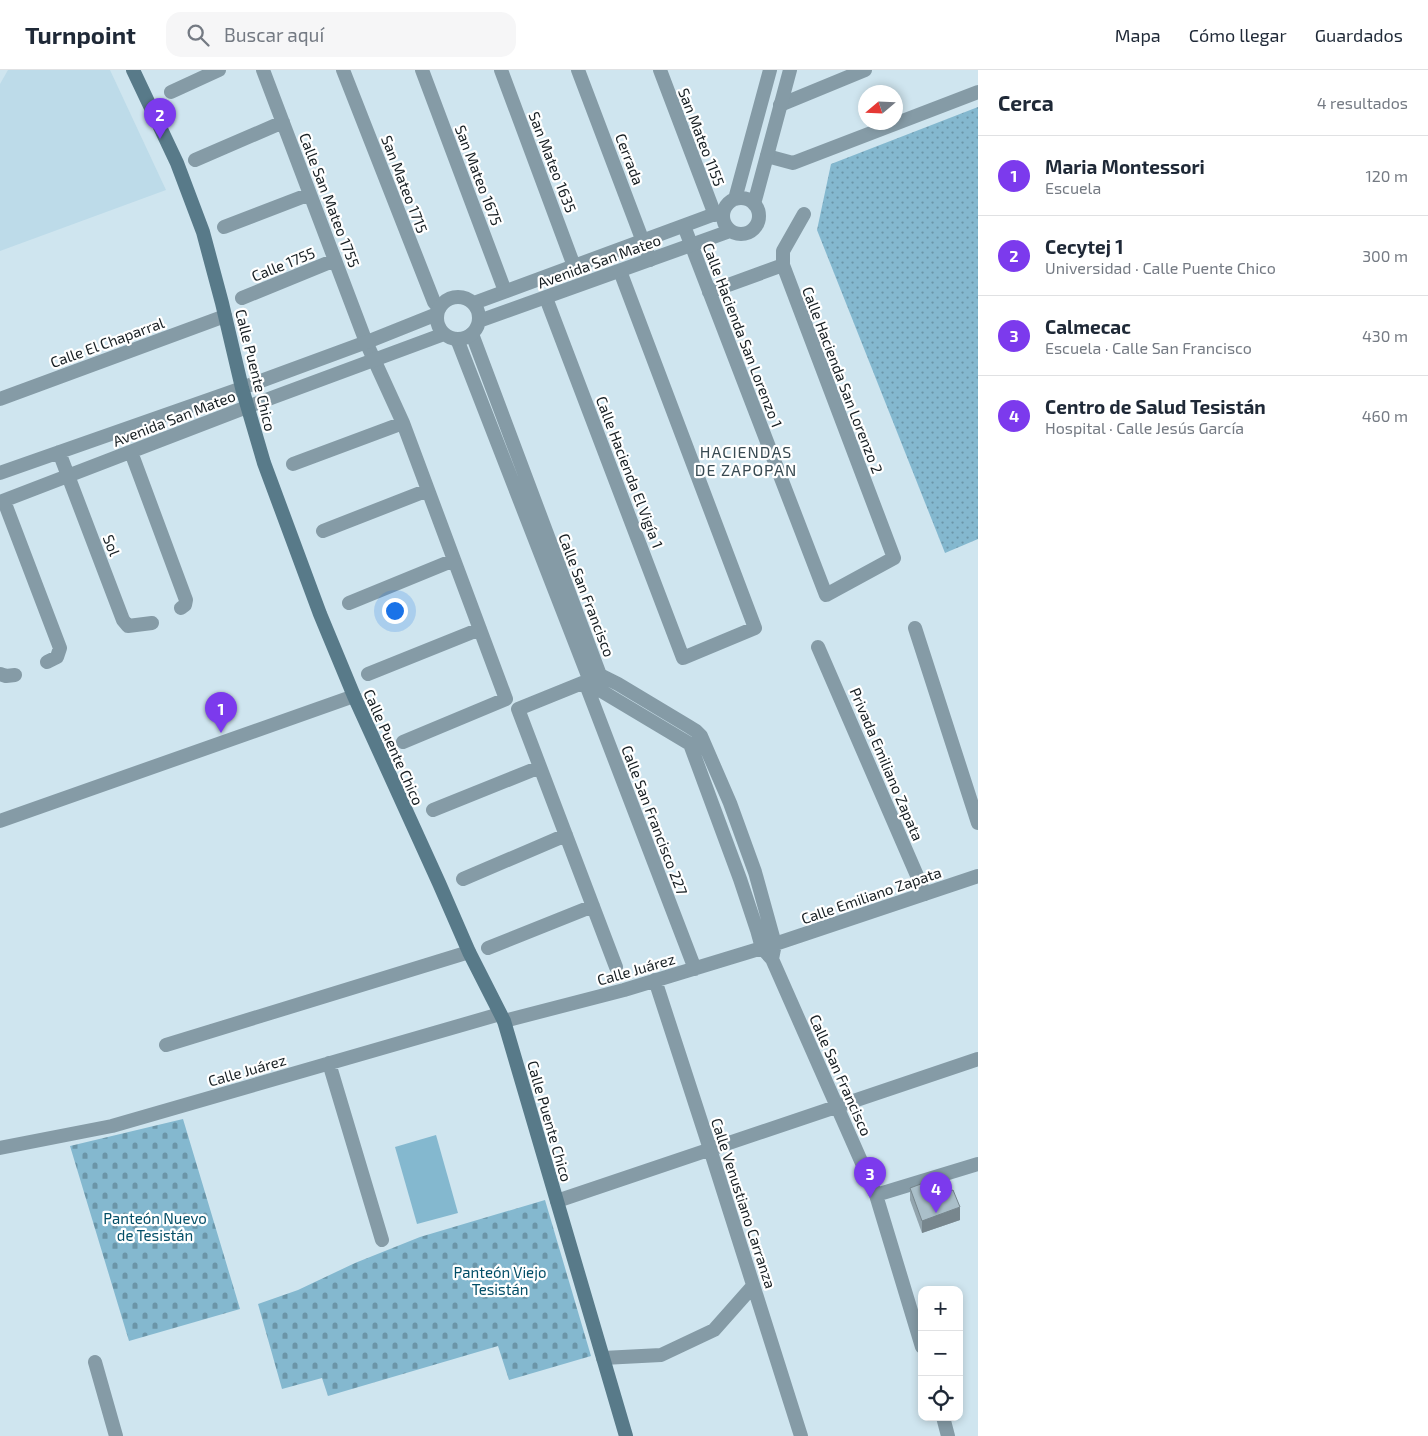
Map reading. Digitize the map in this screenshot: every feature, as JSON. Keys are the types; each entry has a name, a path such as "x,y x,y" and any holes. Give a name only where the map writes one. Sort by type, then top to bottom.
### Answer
{"main road":[{"name":"Calle Puente Chico","path":"133,70 177,163 203,232 247,407 264,463 291,537 354,696 469,952 502,1018 626,1436"}],"street":[{"path":"172,92 219,70"},
{"name":"Calle San Mateo 1755","path":"263,70 366,342 403,423 506,699 403,742"},
{"name":"San Mateo 1715","path":"343,70 438,311"},
{"name":"San Mateo 1675","path":"422,70 505,291"},
{"name":"San Mateo 1635","path":"501,70 571,267 574,288"},
{"name":"Cerrada","path":"578,70 650,260"},
{"name":"San Mateo 1155","path":"660,70 719,213"},
{"name":"Avenida San Mateo","path":"0,473 242,388 366,342 438,311 444,302 451,298 459,297 474,303 719,213 735,199 770,70"},
{"name":"Avenida San Mateo","path":"479,321 730,231 742,234 754,228 759,216 754,204 790,70"},
{"path":"780,105 865,70"},
{"path":"767,156 793,163 978,92"},
{"path":"195,160 283,122"},
{"path":"224,227 310,194"},
{"path":"735,199 742,198 754,204"},
{"path":"719,213 730,231"},
{"path":"709,292 783,265 783,251 804,214"},
{"name":"Calle Hacienda San Lorenzo 1","path":"684,226 826,595"},
{"name":"Calle 1755","path":"242,298 335,260"},
{"name":"Calle Hacienda San Lorenzo 2","path":"783,265 894,558 826,595"},
{"name":"Calle Hacienda El Vigía 1","path":"546,298 683,658 755,628 620,271"},
{"path":"472,334 477,328 479,321 474,303"},
{"path":"438,311 438,325 450,337"},
{"name":"Calle El Chaparral","path":"0,399 225,316"},
{"name":"Avenida San Mateo","path":"2,502 68,475 375,360 450,337 465,338 472,334"},
{"name":"Calle San Francisco","path":"472,334 592,679"},
{"name":"Calle San Francisco","path":"450,337 592,679 598,689 690,744 757,930 769,946"},
{"path":"350,348 356,368"},
{"path":"292,464 403,423"},
{"name":"Sol","path":"59,452 123,620 128,626 152,624"},
{"path":"131,452 186,600 185,605 181,608"},
{"path":"323,531 428,490"},
{"path":"2,502 60,648 57,657 47,662"},
{"path":"349,603 454,560"},
{"path":"915,628 978,823"},
{"path":"368,674 480,629"},
{"name":"Privada Emiliano Zapata","path":"818,646 925,894"},
{"path":"0,674 6,676 14,675"},
{"path":"592,679 518,709 616,967"},
{"name":"Calle San Francisco","path":"592,679 618,684 696,731 701,736 730,804 754,872 772,959 876,1195 918,1334"},
{"name":"Calle San Francisco 227","path":"592,679 695,969"},
{"path":"0,821 354,696"},
{"path":"690,744 696,731"},
{"path":"433,810 540,767"},
{"path":"714,810 730,804"},
{"path":"463,879 566,836"},
{"path":"740,879 754,872"},
{"name":"Calle Emiliano Zapata","path":"769,946 978,876"},
{"path":"488,948 592,906"},
{"name":"Calle Juárez","path":"0,1148 112,1126 329,1063 502,1018 624,990 769,946"},
{"path":"166,1045 469,952"},
{"name":"Calle Venustiano Carranza","path":"655,980 801,1436"},
{"path":"557,1200 978,1059"},
{"path":"329,1063 382,1240"},
{"path":"876,1195 978,1164"},
{"path":"603,1358 662,1355 714,1330 753,1286"},
{"path":"95,1362 116,1436"},
{"path":"944,1421 948,1436"}],"shaded area":[{"path":"8,70 110,70 166,190 0,251 0,84"}],"green space":[{"path":"978,107 978,539 945,553 817,230 831,164"},
{"name":"Panteón Nuevo de Tesistán","path":"183,1119 240,1309 129,1341 70,1146"},
{"path":"436,1135 458,1213 417,1224 395,1147"},
{"name":"Panteón Viejo Tesistán","path":"545,1200 591,1356 509,1380 498,1346 328,1396 322,1378 282,1389 258,1304 298,1290 355,1263 420,1237"}],"building":[{"path":"937,1178 943,1194 953,1190 960,1207 922,1221 910,1188"}],"place":[{"name":"Cecytej 1","path":"160,139"},
{"name":"Maria Montessori","path":"221,733"},
{"name":"Calmecac","path":"870,1198"},
{"name":"Centro de Salud Tesistán","path":"936,1213"}],"district":[{"name":"HACIENDAS DE ZAPOPAN","path":"746,460"}]}
